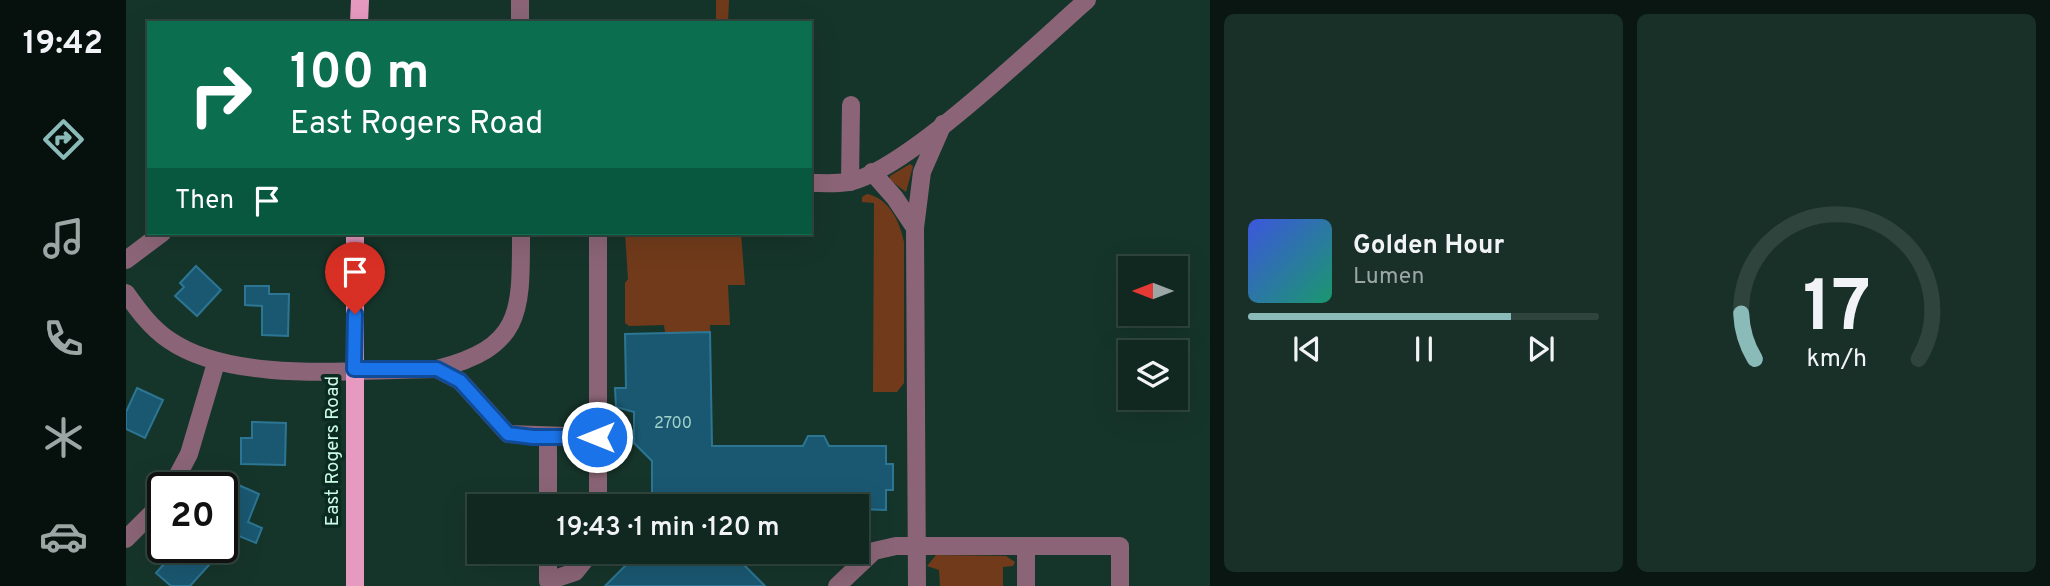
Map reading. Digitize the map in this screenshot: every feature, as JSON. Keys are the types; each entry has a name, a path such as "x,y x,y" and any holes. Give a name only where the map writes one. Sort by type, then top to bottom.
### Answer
{"main road":[{"path":"359,21 360,0"},
{"name":"East Rogers Road","path":"355,235 355,586"}],"street":[{"path":"520,0 520,21"},
{"path":"812,183 850,182 892,162 943,124 1087,0"},
{"path":"850,182 851,105"},
{"path":"917,586 915,228 922,173 943,124"},
{"path":"872,172 895,198 915,228"},
{"path":"126,260 159,235"},
{"path":"126,293 147,320 168,340 216,363 262,369 437,369 463,362 500,341 521,297 521,235"},
{"path":"598,235 598,494"},
{"path":"179,472 189,454 216,363"},
{"path":"437,369 460,381 508,434 597,437"},
{"path":"548,437 548,494"},
{"path":"126,538 147,518"},
{"path":"837,586 874,551 917,545 1120,546 1120,586"},
{"path":"1026,546 1026,586"},
{"path":"548,564 548,581 575,572 581,564"}],"shaded area":[{"path":"716,0 729,0 728,21 716,21"},
{"path":"910,164 913,166 906,192 890,180 890,176"},
{"path":"867,194 881,200 892,212 904,242 904,383 897,392 873,392 874,203 862,202 862,197"},
{"path":"625,235 741,235 745,285 728,285 730,325 710,325 710,332 665,332 664,325 629,326 625,323 625,283 628,279"},
{"path":"936,555 1006,556 1015,562 1013,566 1003,567 1003,586 940,586 939,570 927,566"}],"building":[{"path":"196,266 221,290 197,316 175,296 184,287 180,283"},
{"path":"245,286 269,286 269,294 289,294 288,336 262,335 262,306 245,305"},
{"path":"710,332 712,446 803,446 808,436 824,436 829,446 886,446 886,464 893,464 893,490 886,490 886,510 869,509 869,494 652,494 652,461 634,443 634,412 616,407 615,388 626,388 625,334"},
{"path":"137,388 163,400 145,438 126,429 126,412"},
{"path":"252,422 286,423 285,465 241,464 241,438 252,438"},
{"path":"238,485 259,494 248,522 262,528 256,543 238,536"},
{"path":"165,563 211,563 190,586 171,586 156,573"},
{"path":"627,564 743,564 765,586 605,586"}],"route":[{"path":"355,314 354,369 437,369 460,381 508,434 533,437 597,437"}]}
